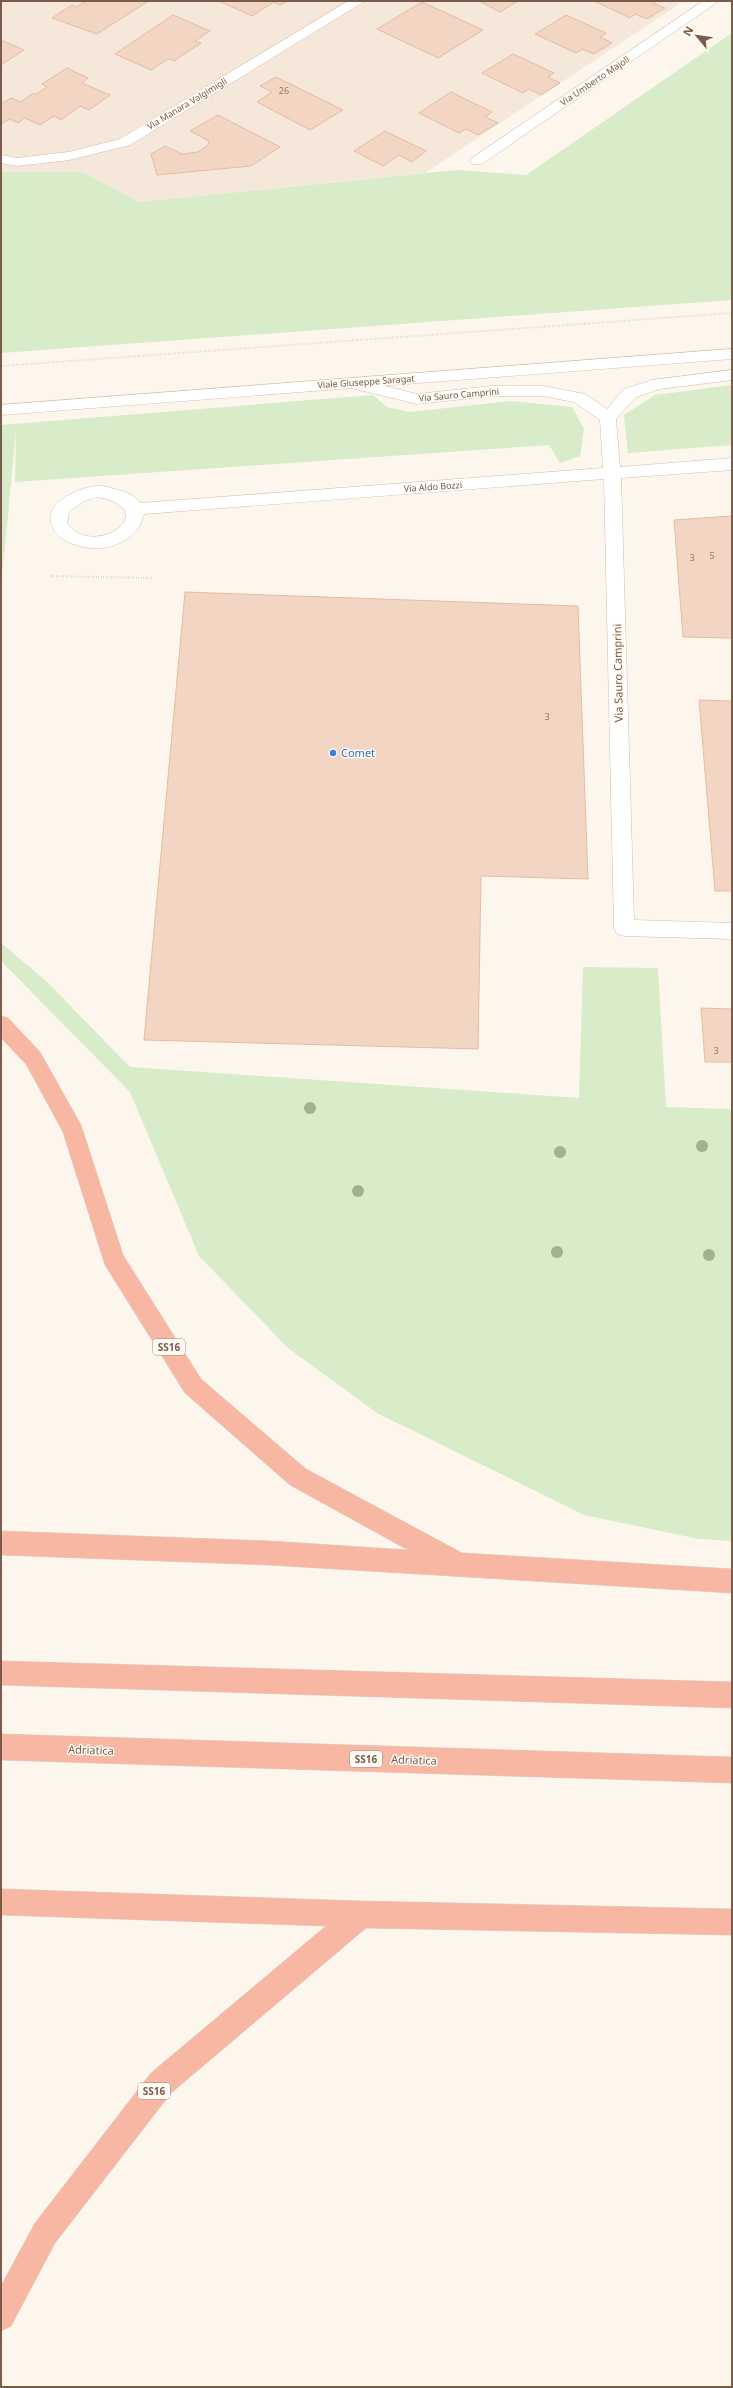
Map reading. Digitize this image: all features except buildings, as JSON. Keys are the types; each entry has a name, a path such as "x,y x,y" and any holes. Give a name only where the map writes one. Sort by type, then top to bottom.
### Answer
{"highway":[{"name":"SS16","path":"1,1024 33,1058 72,1131 113,1258 193,1386 298,1477 460,1565"},
{"name":"SS16","path":"1,1543 269,1553 732,1581"},
{"path":"1,1673 732,1695"},
{"name":"Adriatica","path":"1,1747 732,1770"},
{"path":"1,1902 361,1914 732,1922"},
{"name":"SS16","path":"1,2316 45,2233 161,2082 361,1914"}],"street":[{"name":"Via Manara Valgimigli","path":"1,159 17,162 69,156 125,142 358,1"},
{"name":"Via Umberto Majoli","path":"477,161 712,1"},
{"name":"Viale Giuseppe Saragat","path":"1,410 732,354"},
{"path":"608,418 630,393 658,384 732,375"},
{"name":"Via Sauro Camprini","path":"353,383 418,399 491,391 543,391 579,398 608,418 612,473 624,928 732,931"},
{"name":"Via Aldo Bozzi","path":"135,509 732,464"}],"path":[{"path":"1,366 732,313"},
{"path":"51,576 152,578"}],"shaded area":[{"path":"1,1 684,1 425,173 139,202 83,172 1,172"}],"green space":[{"path":"732,33 732,300 1,353 1,172 83,172 139,202 457,170 526,175"},
{"path":"732,385 732,445 628,453 624,415 655,395"},
{"path":"373,395 387,407 410,412 510,401 572,407 584,429 580,456 560,463 549,445 15,482 16,431 1,587 1,425"},
{"path":"1,943 46,981 130,1067 579,1098 583,967 658,968 666,1107 732,1109 732,1541 699,1539 584,1515 377,1413 288,1348 199,1256 130,1092 1,961"}],"place":[{"name":"Comet","path":"333,753"}]}
